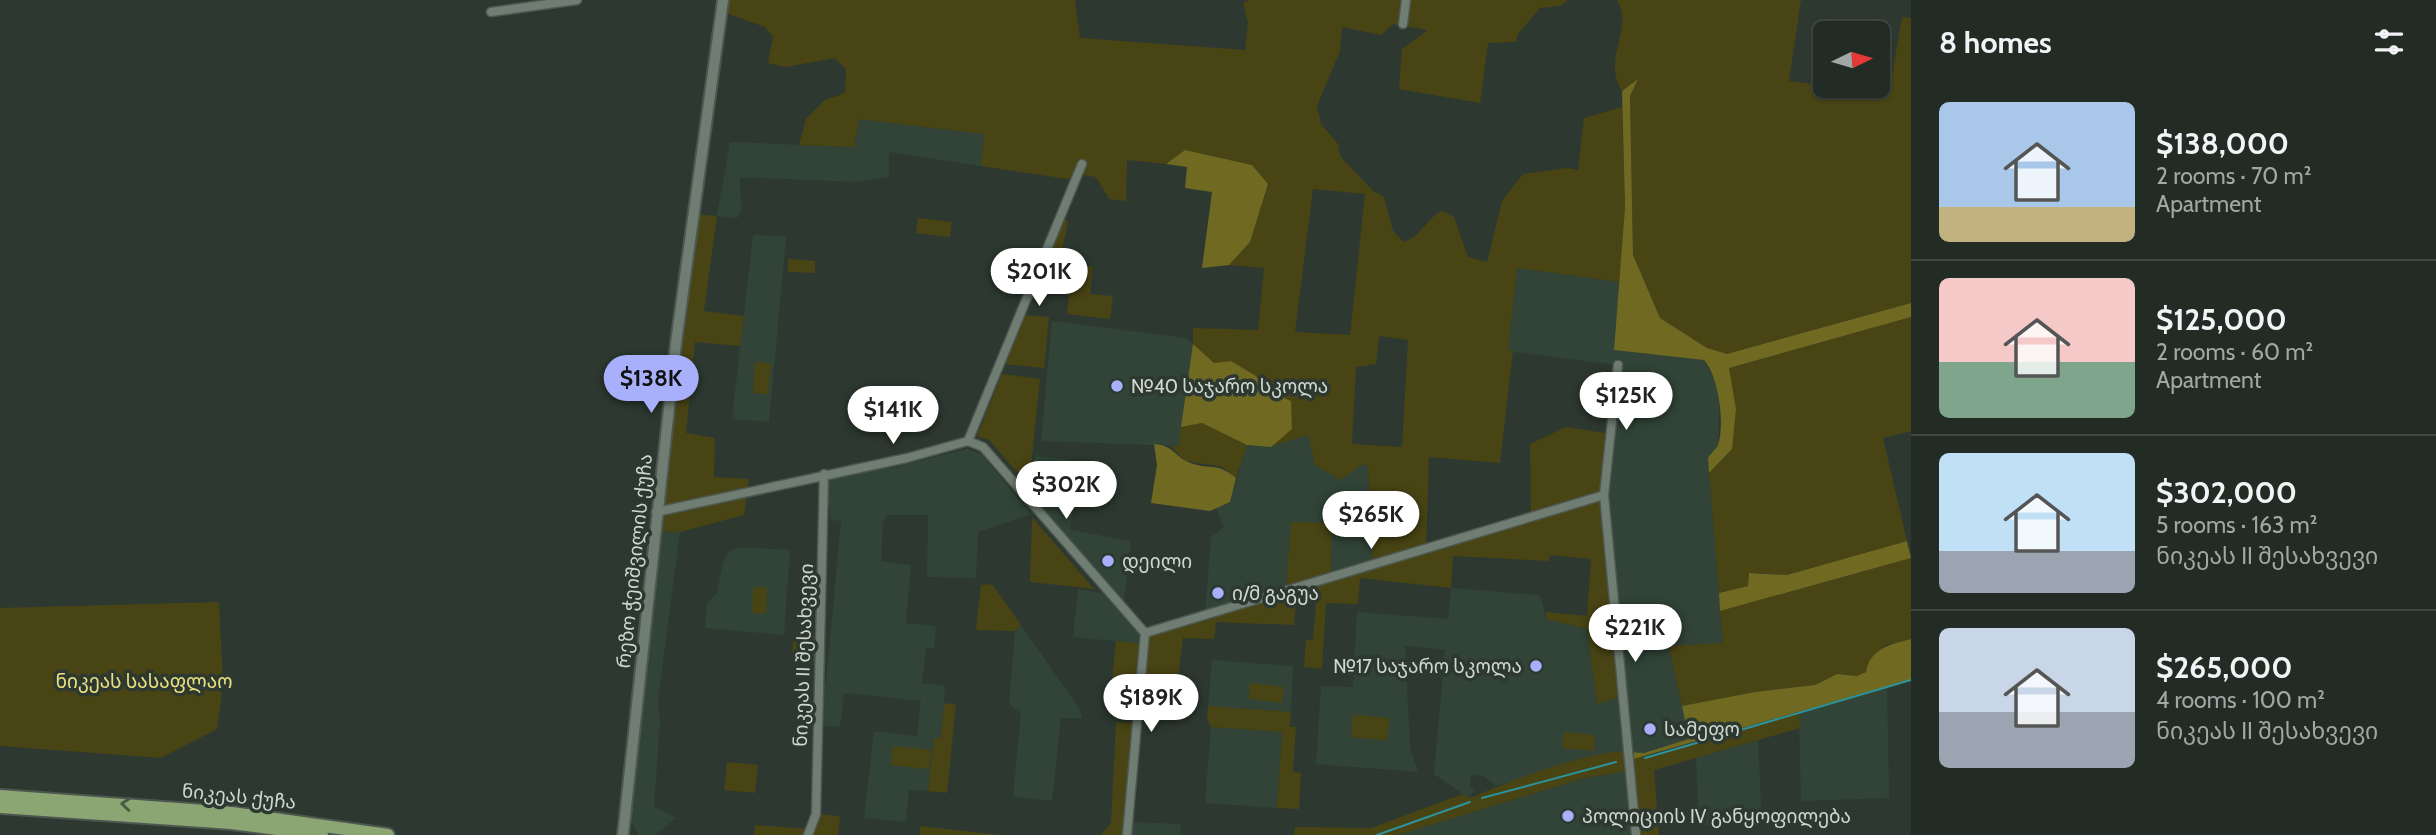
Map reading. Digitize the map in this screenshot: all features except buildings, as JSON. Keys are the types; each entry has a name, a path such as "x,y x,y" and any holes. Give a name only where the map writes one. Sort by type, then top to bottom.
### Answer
{"main road":[{"name":"რეზო ჭეიშვილის ქუჩა","path":"623,835 656,512 692,214 723,0"},
{"path":"0,796 85,806"},
{"path":"0,807 85,806"},
{"name":"ნიკეას ქუჩა","path":"85,806 322,835"},
{"name":"ნიკეას ქუჩა","path":"85,806 232,813 388,835"}],"street":[{"path":"491,12 578,0"},
{"path":"1403,24 1406,0"},
{"path":"968,442 1082,164"},
{"path":"1618,365 1604,495 1636,835"},
{"path":"656,512 968,442 983,447 1145,634 1127,835"},
{"name":"ნიკეას II შესახვევი","path":"808,835 816,814 824,474"},
{"path":"1145,634 1604,495"}],"shaded area":[{"path":"1638,79 1630,96 1633,255 1660,318 1707,348 1727,354 1911,303 1911,317 1729,368 1736,409 1732,449 1709,473 1708,458 1718,445 1721,413 1714,378 1704,360 1614,350 1625,208 1622,91"},
{"path":"859,119 984,134 981,166 889,152 889,177 855,182 740,177 741,211 737,218 717,216 730,142 854,147"},
{"path":"1185,150 1252,165 1268,184 1250,242 1229,265 1202,268 1212,192 1185,188 1187,167 1166,164"},
{"path":"753,235 786,236 769,422 732,419"},
{"path":"1517,268 1620,282 1614,350 1704,360 1720,390 1718,445 1708,458 1723,643 1669,646 1690,739 1644,753 1603,754 1496,786 1484,776 1471,775 1470,788 1476,789 1469,798 1434,774 1445,650 1405,646 1410,748 1418,772 1316,764 1321,686 1353,687 1357,612 1448,619 1451,588 1540,595 1546,619 1587,629 1597,704 1604,495 1618,365 1507,351"},
{"name":"№40 საჯარო სკოლა","path":"1052,321 1186,338 1193,344 1179,446 1041,441"},
{"path":"1193,344 1214,363 1231,361 1256,376 1267,390 1291,401 1292,429 1271,447 1247,445 1202,423 1181,427"},
{"path":"1308,434 1315,465 1368,465 1373,565 1330,578 1292,522 1287,591 1205,615 1211,537 1224,527 1216,508 1230,502 1247,445 1271,446"},
{"path":"1154,444 1170,449 1195,465 1218,468 1236,478 1230,502 1210,511 1151,503 1157,465"},
{"path":"967,449 981,454 1031,514 978,532 976,578 927,577 928,515 887,515 883,522 881,561 911,565 906,623 936,626 934,648 926,649 922,683 945,686 941,738 934,738 928,791 909,790 906,822 864,818 874,731 917,736 921,701 844,693 840,727 818,725 818,681 826,683 841,521 831,520 824,474 889,462 889,469"},
{"path":"1035,455 1068,460 1079,476 1070,530 1131,541 1123,608 1145,633 1144,644 1073,637 1078,589 1110,595 1030,502"},
{"path":"655,531 680,532 658,699 660,722 654,806 676,818 655,835 639,835 628,817"},
{"path":"1907,541 1911,558 1720,611 1719,593 1748,586 1749,573 1787,575"},
{"path":"740,547 790,550 784,635 705,628 707,603 717,593 723,562 730,551"},
{"path":"1021,625 1081,711 1082,718 1061,718 1052,801 1013,797 1021,714 1009,704 1015,631"},
{"path":"1911,639 1911,680 1630,760 1628,752 1644,753 1689,739 1682,706 1755,692 1815,685 1837,674 1857,676 1866,672 1876,653"},
{"path":"1212,660 1293,666 1291,712 1208,706"},
{"path":"1887,687 1889,798 1801,801 1799,713"},
{"path":"1211,727 1282,732 1277,808 1205,803"},
{"path":"1758,740 1762,825 1699,825 1696,758"},
{"path":"1630,771 1636,835 1398,835 1584,778"},
{"path":"1128,822 1181,824 1180,835 1127,835"}],"green space":[{"path":"723,0 1075,0 1080,38 1245,50 1248,23 1243,3 1249,0 1568,0 1560,6 1540,8 1518,34 1516,42 1488,43 1480,103 1399,89 1402,49 1428,30 1393,24 1381,35 1342,27 1340,51 1317,106 1321,124 1338,144 1340,156 1373,191 1384,197 1393,231 1404,242 1416,235 1442,211 1454,217 1468,257 1487,262 1502,201 1523,174 1567,168 1578,170 1584,118 1622,107 1625,208 1620,282 1517,268 1508,350 1513,351 1500,463 1429,457 1426,548 1531,517 1530,444 1566,427 1611,434 1604,495 1623,696 1597,704 1587,629 1546,619 1546,612 1587,616 1591,559 1550,555 1549,561 1453,556 1451,588 1360,578 1358,604 1326,603 1322,669 1304,667 1306,640 1313,640 1316,603 1296,603 1294,625 1216,622 1214,639 1183,638 1175,703 1139,700 1140,684 1112,680 1116,641 1144,644 1145,633 1286,591 1291,522 1331,523 1331,577 1373,565 1368,465 1361,465 1340,480 1315,465 1308,435 1271,446 1292,429 1290,402 1267,390 1256,376 1214,363 1193,344 1193,328 1258,330 1264,268 1229,265 1250,242 1268,184 1252,165 1185,150 1166,164 1127,160 1126,201 1109,199 1096,177 1078,174 1075,180 981,166 984,134 859,119 854,147 799,145 806,119 825,100 845,93 846,69 835,58 786,67 768,63 773,37 765,27 721,11","holes":["1313,189 1365,194 1350,335 1295,332","1379,336 1408,340 1402,447 1352,444 1356,367 1376,364"]},
{"path":"1617,0 1801,0 1789,81 1813,84 1813,98 1890,98 1902,17 1911,18 1911,303 1727,354 1707,348 1660,318 1633,255 1630,96 1637,80 1622,91 1616,79 1622,10"},
{"path":"692,214 717,216 704,311 744,316 740,346 695,342 686,433 715,438 714,477 749,479 744,515 680,532 655,531"},
{"path":"918,218 952,222 950,237 916,233"},
{"path":"1059,219 1068,221 1060,260 1093,267 1090,294 1113,296 1110,319 1067,314 1070,283 1036,277"},
{"path":"788,259 815,261 815,273 788,272"},
{"path":"1025,315 1049,317 1044,368 1004,364"},
{"path":"1911,317 1911,431 1883,438 1907,541 1787,575 1749,574 1748,586 1719,593 1709,473 1732,449 1729,368"},
{"path":"755,362 771,363 768,394 753,393"},
{"path":"1002,374 1040,379 1029,486 989,440 977,436"},
{"path":"1202,423 1247,445 1236,478 1223,467 1185,461 1170,445 1179,446 1181,427"},
{"path":"1032,517 1094,589 1030,582"},
{"path":"1911,558 1911,639 1885,645 1866,672 1857,676 1837,674 1815,685 1755,692 1682,706 1669,646 1723,643 1720,611"},
{"path":"992,584 1021,625 1015,631 976,630 981,585"},
{"path":"753,587 767,588 766,613 752,613"},
{"name":"ნიკეას სასაფლაო","path":"219,602 223,684 217,729 161,758 0,746 0,608"},
{"path":"793,635 820,636 819,661 792,660"},
{"path":"1250,683 1284,687 1282,703 1249,699"},
{"path":"944,703 956,705 947,793 928,791 934,738 941,738"},
{"path":"1208,706 1291,712 1290,727 1296,727 1293,772 1301,773 1299,809 1277,808 1282,732 1211,727 1207,718"},
{"path":"1799,713 1800,728 1654,770 1659,835 1636,835 1630,771 1584,778 1398,835 1294,835 1295,827 1371,828 1463,794 1470,798 1526,776 1595,755 1629,752 1645,758"},
{"path":"1353,715 1389,718 1387,740 1351,737"},
{"path":"1116,722 1137,723 1127,835 1101,835 1111,823"},
{"path":"1564,732 1595,735 1594,751 1562,748"},
{"path":"893,746 931,750 929,769 891,765"},
{"path":"727,762 758,765 755,793 724,790"},
{"path":"816,814 840,816 838,835 754,835 755,825 810,829"},
{"path":"920,826 1000,835 920,835"}],"waterway":[{"path":"1645,758 1911,680"},
{"path":"1482,798 1616,762"},
{"path":"1377,835 1470,802"}],"place":[{"name":"№40 საჯარო სკოლა","path":"1117,386"},
{"name":"დეილი","path":"1108,561"},
{"name":"ი/მ გაგუა","path":"1218,593"},
{"name":"№17 საჯარო სკოლა","path":"1536,666"},
{"name":"სამეფო","path":"1650,729"},
{"name":"პოლიციის IV განყოფილება","path":"1568,816"}]}
